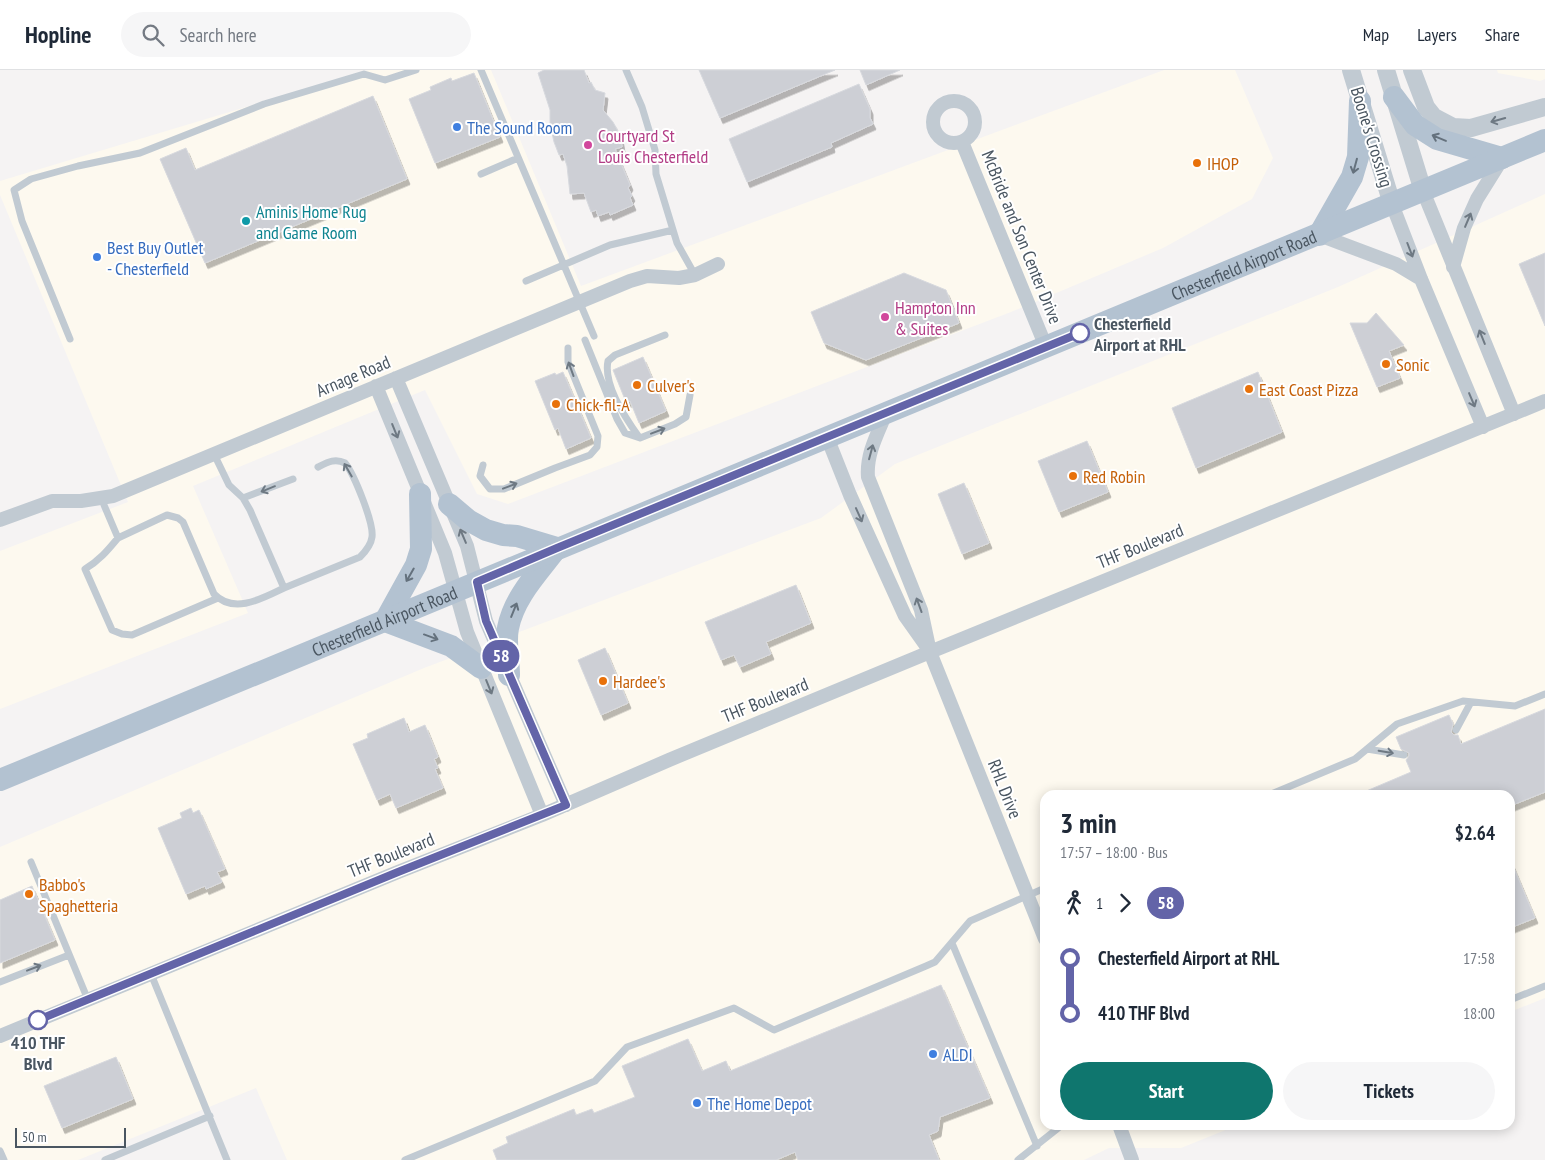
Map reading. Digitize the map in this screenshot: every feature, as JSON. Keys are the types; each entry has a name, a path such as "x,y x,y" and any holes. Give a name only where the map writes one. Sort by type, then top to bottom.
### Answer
{"main road":[{"path":"1394,97 1415,125 1437,139 1502,158"},
{"path":"1319,235 1352,177 1358,157 1360,101"},
{"name":"Chesterfield Airport Road","path":"0,780 1545,140"},
{"path":"420,494 421,549 416,566 385,621 451,646 481,668"},
{"path":"450,504 468,520 486,530 503,535 517,536 557,548 519,599 512,614 508,630 509,675"}],"street":[{"name":"Boone's Crossing","path":"1352,70 1392,204"},
{"name":"Boone's Crossing","path":"1386,70 1423,191"},
{"path":"1412,70 1426,106 1434,117 1453,127 1471,128 1545,107"},
{"name":"McBride and Son Center Drive","path":"962,142 1046,347"},
{"path":"1453,267 1464,228 1477,199 1502,158"},
{"path":"1423,191 1514,414"},
{"path":"1392,204 1483,427"},
{"path":"1319,235 1396,264 1421,279"},
{"name":"Arnage Road","path":"0,520 52,501 81,502 113,496 630,281 647,276 679,278 695,275 718,264"},
{"path":"396,378 467,546 486,621 566,805"},
{"path":"376,386 444,553 467,632 542,815"},
{"name":"THF Boulevard","path":"0,1036 398,872 542,815 668,760 930,652 1545,401"},
{"name":"RHL Drive","path":"886,413 870,454 867,468 868,478 921,610 930,652 1040,926"},
{"name":"RHL Drive","path":"827,438 905,616 930,652"},
{"path":"1121,1130 1132,1160"}],"lane":[{"path":"70,339 22,221 14,190 31,179 40,176 140,153 264,104 364,74 385,80 416,70"},
{"path":"481,70 594,336"},
{"path":"626,70 642,107 650,133 655,150 656,174 677,243 695,275"},
{"path":"481,174 518,158"},
{"path":"526,281 610,245 673,230"},
{"path":"640,438 626,419 607,376 608,361 615,355 665,335"},
{"path":"585,340 616,419 625,433 640,438 676,424 686,416 690,396"},
{"path":"483,465 480,476 490,489 504,489 590,455 596,448 598,436 568,362 568,348"},
{"path":"214,454 230,485 243,498 257,523 284,588"},
{"path":"218,598 132,634 122,634 112,630 85,569 99,559 118,538 167,515 178,518 183,522 214,594 218,598 221,601 228,604 242,604 261,598 360,557 366,552 372,535 370,520 364,503 345,463 334,460 318,467"},
{"path":"243,498 293,478"},
{"path":"103,498 104,505 118,538"},
{"path":"1281,790 1355,759 1397,724 1463,701 1515,706 1545,694"},
{"path":"1456,730 1471,702"},
{"path":"1367,749 1404,755"},
{"path":"31,862 88,1000"},
{"path":"405,1160 595,1081 627,1047 734,1008 774,1030 934,962 970,921 1040,890"},
{"path":"952,943 1037,1146"},
{"path":"0,982 69,955"},
{"path":"151,974 228,1160"},
{"path":"1515,998 1545,986"},
{"path":"105,1160 210,1116"},
{"path":"1018,1160 1056,1130"},
{"path":"0,1151 4,1160"}],"shaded area":[{"path":"369,70 491,70 581,286 1164,70 1235,70 1273,158 1252,199 1163,248 1011,312 508,504 477,494 425,390 193,486 248,613 0,709 0,551 128,502 0,195 0,181"},
{"path":"1497,70 1545,70 1545,79 1540,81 1498,73"},
{"path":"1545,194 1545,998 1515,1010 1515,790 1040,790 1040,1130 1226,1130 1181,1148 1109,1148 1084,1160 287,1160 256,1088 78,1160 0,1160 0,847 424,668 821,518 895,464 1338,287"}],"building":[{"name":"Courtyard St Louis Chesterfield","path":"544,70 584,70 589,83 591,82 595,90 605,93 603,110 613,122 620,135 622,147 615,149 630,185 628,188 632,196 630,198 633,205 610,215 609,212 598,216 596,210 591,212 584,193 570,194 567,166 563,154 559,155 554,142 550,124 550,110 538,73"},
{"path":"699,70 835,70 720,118"},
{"path":"860,70 900,70 866,85"},
{"path":"474,73 500,137 435,163 409,99 431,90 430,87 451,78 452,81"},
{"path":"859,84 870,109 870,118 873,124 831,143 832,147 747,182 729,139"},
{"name":"Aminis Home Rug and Game Room","path":"373,96 407,179 205,263 160,159 186,148 195,170"},
{"path":"1545,253 1545,326 1519,264"},
{"name":"Hampton Inn & Suites","path":"904,273 946,290 959,323 866,360 824,343 811,312"},
{"path":"1376,313 1404,345 1389,351 1400,378 1377,387 1350,323 1367,323"},
{"name":"Culver's","path":"643,357 666,411 639,423 630,401 626,402 613,370"},
{"path":"563,372 591,438 566,449 558,428 555,430 535,381"},
{"path":"1258,372 1282,432 1196,468 1172,408"},
{"name":"Red Robin","path":"1087,441 1108,492 1059,512 1038,461"},
{"path":"964,483 989,543 962,554 938,494"},
{"path":"796,585 811,623 766,642 771,654 740,667 734,655 721,660 705,622"},
{"name":"Hardee's","path":"605,648 628,703 601,715 578,660"},
{"path":"1545,709 1545,792 1515,804 1515,790 1369,790 1411,772 1406,760 1409,753 1401,749 1396,737 1449,715 1453,724 1451,732 1454,735 1458,735 1461,744"},
{"path":"404,718 409,732 425,725 438,757 434,759 438,768 435,769 443,788 396,808 390,794 377,800 353,744 368,738 367,734"},
{"path":"191,808 193,813 199,810 225,869 217,872 222,882 206,889 205,886 186,894 158,828 182,818 180,813"},
{"path":"1515,871 1535,918 1515,926"},
{"path":"32,886 55,940 0,963 0,900"},
{"path":"941,985 990,1098 940,1117 938,1131 929,1135 939,1160 798,1160 795,1152 776,1160 497,1160 493,1150 508,1143 506,1137 574,1109 576,1115 592,1109 594,1113 635,1097 622,1066 688,1039 702,1071 726,1061 730,1071"},
{"path":"116,1057 133,1099 62,1128 44,1086"}],"bus line":[{"name":"58","path":"38,1020 566,805 486,621 477,582 1080,333"}],"place":[{"name":"The Sound Room","path":"457,127"},
{"name":"Courtyard St Louis Chesterfield","path":"588,145"},
{"name":"IHOP","path":"1197,163"},
{"name":"Aminis Home Rug and Game Room","path":"246,221"},
{"name":"Best Buy Outlet - Chesterfield","path":"97,257"},
{"name":"Hampton Inn & Suites","path":"885,317"},
{"name":"Chesterfield Airport at RHL","path":"1080,333"},
{"name":"Sonic","path":"1386,364"},
{"name":"Culver's","path":"637,385"},
{"name":"East Coast Pizza","path":"1249,389"},
{"name":"Chick-fil-A","path":"556,404"},
{"name":"Red Robin","path":"1073,476"},
{"name":"Hardee's","path":"603,681"},
{"name":"Babbo's Spaghetteria","path":"29,894"},
{"name":"410 THF Blvd","path":"38,1020"},
{"name":"ALDI","path":"933,1054"},
{"name":"The Home Depot","path":"697,1103"}]}
